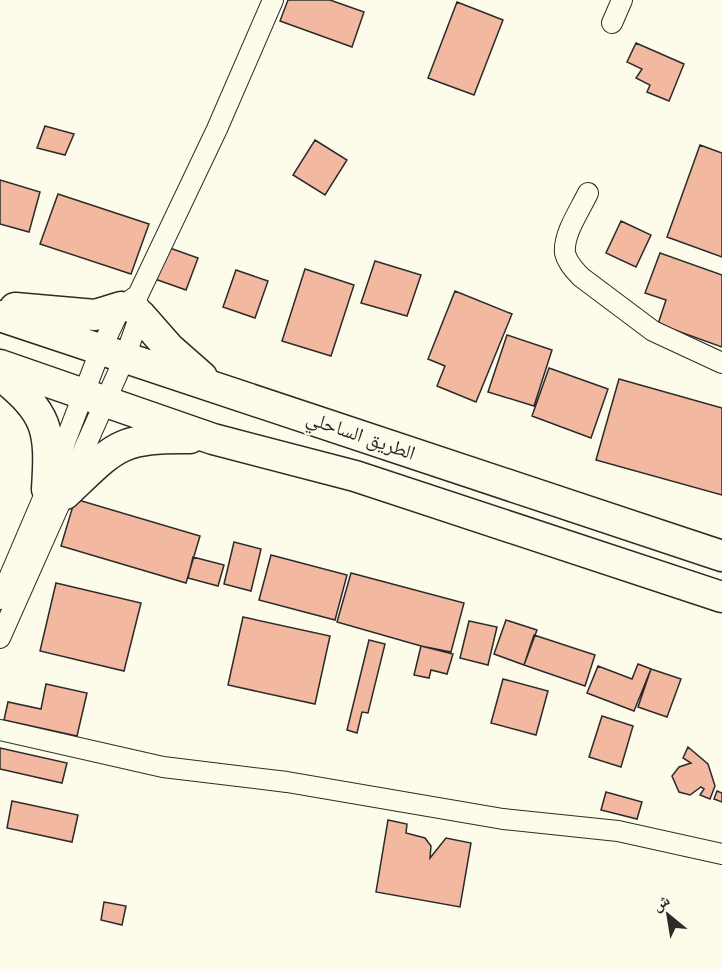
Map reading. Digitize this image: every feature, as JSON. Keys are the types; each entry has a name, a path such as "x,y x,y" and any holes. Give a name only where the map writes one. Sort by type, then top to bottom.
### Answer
{"highway":[{"path":"0,308 95,315 133,305 169,348 211,385"},
{"name":"الطريق الساحلي","path":"0,316 722,556"},
{"name":"الطريق الساحلي","path":"0,365 213,439 355,476 722,597"},
{"path":"0,375 25,395 46,425 56,491 106,454 127,443 153,437 213,439"}],"street":[{"path":"0,638 56,491 133,305 217,129 273,0"},
{"path":"612,23 622,0"},
{"path":"588,193 568,240 565,253 571,266 581,277 653,331 722,363"},
{"path":"0,599 56,491"},
{"path":"0,730 163,766 287,782 503,819 618,831 722,854"}],"building":[{"path":"288,0 330,0 364,12 352,47 280,21"},
{"path":"457,2 503,20 474,95 428,78"},
{"path":"636,43 684,64 669,101 647,92 650,85 636,78 642,69 627,62"},
{"path":"45,126 74,134 65,155 37,148"},
{"path":"315,140 347,160 325,195 293,175"},
{"path":"700,145 722,153 722,257 667,237"},
{"path":"0,180 40,192 29,232 0,224"},
{"path":"58,194 149,224 131,274 40,244"},
{"path":"621,221 651,235 636,267 606,253"},
{"path":"167,247 198,258 186,290 152,278"},
{"path":"660,253 722,275 722,347 658,324 666,300 645,293"},
{"path":"375,261 421,275 407,316 361,303"},
{"path":"305,269 354,285 331,356 282,341"},
{"path":"236,270 268,281 255,318 223,307"},
{"path":"455,291 512,314 476,402 437,386 445,366 428,359"},
{"path":"507,335 552,350 534,406 488,392"},
{"path":"549,368 608,389 591,438 532,416"},
{"path":"619,379 722,408 722,495 596,460"},
{"path":"75,499 200,536 186,583 61,546"},
{"path":"234,542 261,549 251,591 224,584"},
{"path":"271,555 347,575 335,620 259,600"},
{"path":"193,557 224,565 218,586 188,578"},
{"path":"351,573 464,603 451,652 421,646 337,622"},
{"path":"56,583 141,603 124,671 40,651"},
{"path":"243,617 330,636 315,704 228,685"},
{"path":"506,620 537,630 524,665 494,654"},
{"path":"469,621 497,627 488,665 460,658"},
{"path":"534,635 595,655 585,686 524,665"},
{"path":"369,640 385,644 368,713 362,712 357,733 347,730"},
{"path":"421,646 453,654 447,674 431,670 429,678 414,675"},
{"path":"638,664 651,669 634,711 587,693 598,666 632,679"},
{"path":"651,669 681,679 667,717 638,707"},
{"path":"503,679 548,691 536,735 491,723"},
{"path":"46,684 87,693 77,736 4,720 8,702 41,709"},
{"path":"602,716 633,726 621,767 589,757"},
{"path":"688,747 708,764 715,786 710,799 700,795 704,789 701,787 690,795 679,792 672,776 679,767 691,763 683,758"},
{"path":"0,748 67,763 62,783 0,769"},
{"path":"717,791 722,793 722,802 714,799"},
{"path":"606,792 642,802 637,819 601,810"},
{"path":"12,801 78,815 72,842 7,828"},
{"path":"388,820 407,824 406,833 425,838 431,846 430,858 446,838 471,843 460,907 376,892"},
{"path":"104,902 126,906 122,925 101,920"}]}
